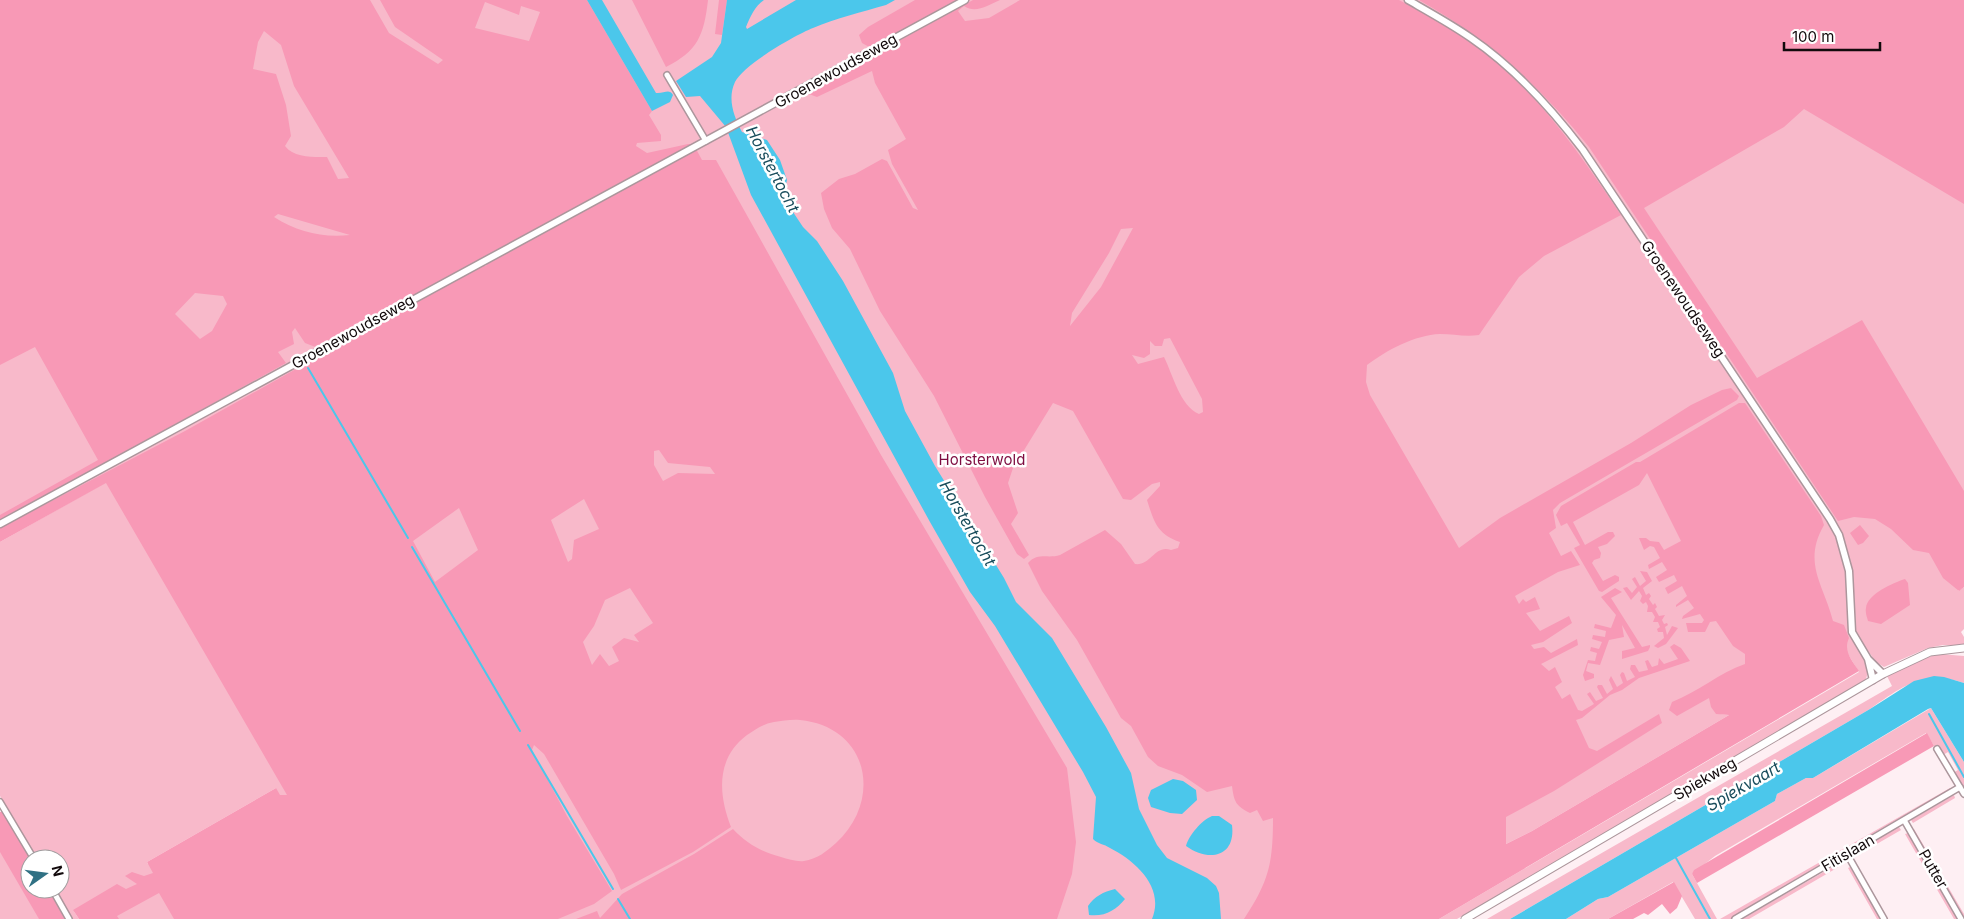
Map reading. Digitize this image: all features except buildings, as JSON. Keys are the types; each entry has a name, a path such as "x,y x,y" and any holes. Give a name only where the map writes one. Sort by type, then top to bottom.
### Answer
{"main road":[{"name":"Spiekweg","path":"1465,919 1884,674 1920,655 1964,648"},
{"name":"Spiekweg","path":"1950,649 1964,653"}],"street":[{"name":"Groenewoudseweg","path":"0,524 965,0"},
{"name":"Groenewoudseweg","path":"1408,0 1471,38 1514,72 1566,127 1583,150 1830,519 1838,535 1849,571 1852,632 1868,659 1884,674"},
{"path":"667,75 706,141"},
{"name":"Groenewoudseweg","path":"1868,659 1873,680"},
{"path":"1938,749 1964,794"},
{"name":"Fitislaan","path":"1736,919 1960,788"},
{"path":"0,802 28,849"},
{"name":"Putter","path":"1904,820 1962,919"},
{"path":"1847,854 1884,919"},
{"path":"58,899 69,919"}],"green space":[{"name":"Horsterwold","path":"0,0 1964,0 1964,559 1958,591 1964,587 1964,629 1961,632 1964,637 1964,646 1943,645 1928,648 1884,667 1876,662 1858,637 1853,640 1866,665 1867,676 1865,681 1457,919 1439,919 1859,672 1846,651 1720,714 1729,715 1532,831 1506,844 1506,833 1351,919 81,919 73,910 79,919 72,919 60,899 70,899 70,849 31,849 0,796 0,542 103,484 0,534","holes":["276,788 276,789 148,864 147,862"]},
{"path":"0,0 370,0 389,33 438,64 443,60 395,27 380,0 587,0 652,111 649,115 661,135 661,141 637,143 636,146 647,153 688,144 691,144 692,147 318,348 305,343 295,328 292,332 294,344 278,352 286,363 0,521 0,515 98,460 35,347 0,365","holes":["485,2 519,15 521,6 540,12 529,41 475,28","264,31 281,45 294,86 349,178 338,179 327,157 299,155 293,153 285,146 291,136 286,105 276,74 253,69 258,42","278,214 350,235 330,236 311,233 292,227 274,217","195,293 223,296 227,304 212,331 200,339 175,314"]},
{"path":"632,0 708,0 704,23 698,41 686,55 666,67"},
{"path":"719,0 727,0 722,35 715,34"},
{"path":"915,0 958,0 871,48 862,43 859,35 868,27"},
{"path":"973,0 1000,0 978,9 964,6 958,11 965,21 989,18 1020,0 1399,0 1433,18 1477,46 1526,90 1576,150 1621,215 1544,256 1519,277 1479,335 1440,334 1421,337 1392,349 1367,365 1366,382 1370,395 1459,548 1500,518 1631,443 1691,405 1722,390 1731,388 1739,396 1737,400 1560,503 1553,510 1556,528 1549,533 1561,556 1571,551 1580,565 1558,572 1515,596 1519,604 1523,599 1526,602 1535,597 1540,609 1526,613 1540,631 1569,616 1572,623 1543,642 1531,645 1534,649 1544,647 1551,653 1577,639 1578,645 1541,664 1549,671 1555,667 1562,682 1555,687 1562,699 1570,694 1578,710 1582,711 1594,704 1587,694 1590,692 1596,701 1603,698 1597,687 1598,685 1602,685 1607,694 1613,689 1609,680 1611,676 1617,687 1623,683 1620,675 1622,672 1627,681 1635,677 1630,669 1631,665 1635,665 1639,672 1648,670 1645,661 1648,660 1652,667 1658,665 1659,658 1664,664 1678,659 1670,647 1674,644 1681,648 1690,661 1639,678 1622,690 1610,695 1582,718 1576,720 1589,748 1597,751 1659,714 1662,723 1554,791 1506,817 1506,844 1532,831 1729,715 1716,714 1711,707 1709,698 1677,716 1669,710 1672,702 1726,672 1745,664 1745,654 1733,646 1716,621 1710,622 1705,632 1688,632 1686,623 1702,623 1704,620 1700,614 1682,619 1683,616 1694,608 1688,600 1676,607 1687,596 1682,586 1668,594 1665,588 1677,581 1674,575 1659,582 1656,577 1667,570 1662,562 1649,569 1648,565 1660,558 1654,547 1650,546 1644,550 1639,538 1659,542 1664,550 1681,541 1647,473 1639,485 1573,522 1585,545 1608,532 1613,532 1615,536 1607,544 1598,547 1601,553 1600,558 1592,563 1603,581 1615,575 1619,577 1619,581 1602,592 1599,591 1574,548 1580,545 1567,523 1561,526 1556,515 1561,506 1739,403 1745,403 1821,516 1824,525 1815,551 1817,574 1833,621 1844,625 1849,638 1847,643 1848,651 1859,671 1439,919 1244,919 1259,894 1268,871 1272,847 1273,818 1263,821 1257,810 1250,813 1242,808 1236,803 1232,786 1207,792 1182,775 1158,766 1148,757 1131,726 1121,718 1077,640 1042,591 1028,563 1039,557 1060,555 1105,530 1121,544 1135,564 1145,562 1161,550 1178,548 1180,542 1161,531 1152,515 1147,500 1160,486 1160,482 1152,484 1131,500 1123,499 1073,411 1053,403 1013,468 1008,483 1018,513 1011,524 1029,555 1024,559 1017,554 985,497 934,396 880,311 850,249 832,228 824,209 821,193 839,179 855,174 882,159 887,161 913,208 918,210 892,164 888,150 906,139 875,83 872,71 817,97 806,93","holes":["1133,228 1101,287 1070,326 1072,313 1109,253 1121,229","1170,338 1202,399 1203,412 1199,414 1192,410 1182,397 1164,357 1138,364 1132,355 1144,358 1150,354 1150,341 1155,346 1162,346 1164,339"]},
{"path":"1419,0 1964,0 1964,204 1804,109 1784,127 1644,208 1757,378 1862,320 1964,491 1964,587 1959,591 1943,578 1929,553 1913,550 1891,529 1875,519 1854,517 1838,521 1589,147 1552,104 1511,65 1467,30"},
{"path":"696,149 702,160 716,160 881,455 1067,768 1076,842 1072,874 1057,919 576,919 597,911 600,918 622,894 694,854 733,829 749,843 761,850 795,861 813,859 836,843 851,826 860,807 863,787 862,768 854,751 841,736 823,726 794,720 774,722 760,727 737,744 730,754 722,777 722,789 731,827 693,852 621,890 614,874 544,754 534,745 532,750 567,816 612,891 594,904 558,919 174,919 159,893 117,916 119,919 79,919 73,910 117,884 126,889 137,884 125,876 132,872 144,876 153,873 147,862 276,788 280,795 287,795 106,483 0,542 0,528 185,431 480,266 486,266 488,261","holes":["659,450 668,463 710,467 715,474 678,473 663,481 654,465 654,451","584,499 599,529 574,540 572,559 568,562 551,520","459,508 478,550 435,582 413,541","630,588 653,623 634,635 639,642 624,638 612,647 619,661 609,666 600,654 592,665 583,642 594,626 605,600"]},
{"path":"1860,525 1869,536 1863,543 1858,545 1850,533"},
{"path":"1640,571 1647,572 1652,581 1643,588 1646,595 1649,593 1651,596 1649,599 1653,605 1655,603 1657,607 1655,609 1659,616 1665,615 1662,620 1664,624 1667,623 1668,625 1665,627 1667,635 1672,626 1678,628 1666,644 1658,648 1654,646 1664,638 1663,632 1658,632 1657,629 1660,627 1658,622 1653,622 1655,617 1652,612 1647,612 1648,606 1646,602 1643,604 1640,601 1642,596 1639,591 1631,600 1623,588 1627,587 1632,593 1637,587 1632,579 1635,577 1640,586 1646,581"},
{"path":"1905,579 1908,583 1910,605 1881,624 1868,621 1866,610 1867,603 1871,598 1881,590"},
{"path":"1615,588 1622,592 1611,598 1642,647 1650,645 1650,647 1648,651 1622,659 1622,651 1635,648 1622,625 1624,637 1609,640 1600,665 1588,663 1586,671 1594,674 1594,678 1585,681 1583,675 1588,660 1595,661 1597,653 1590,651 1591,647 1599,649 1602,642 1592,639 1593,635 1605,637 1606,631 1594,628 1595,624 1611,628 1616,615 1601,597"},
{"path":"1940,654 1964,656 1964,683 1937,678 1925,679 1903,687 1870,709 1510,919 1487,919 1892,686 1887,676 1924,658"},
{"path":"1931,708 1964,762 1964,792 1953,773 1958,770 1948,752 1943,755 1938,746 1934,746 1926,733 1715,856 1692,874 1717,919 1695,919 1673,882 1608,919 1566,919 1598,899 1608,897 1775,801 1777,794 1806,778 1813,778"},
{"path":"1927,733 1934,746 1697,883 1692,874 1694,870"},
{"path":"1950,788 1951,790 1731,919 1720,919"},
{"path":"1954,795 1955,798 1913,823 1911,820"},
{"path":"3,811 25,849 20,849 20,886 0,852 0,812"},
{"path":"1899,827 1901,830 1856,856 1853,853"},
{"path":"1914,829 1964,914 1964,918 1912,830"},
{"path":"0,830 20,869 20,899 37,899 51,919 0,919"},
{"path":"1908,833 1957,919 1954,919 1905,834"},
{"path":"1841,862 1842,865 1749,919 1742,919"},
{"path":"1850,867 1881,919 1877,919 1848,868"},
{"path":"1674,882 1682,896 1677,908 1670,914 1662,904 1648,915 1644,913 1633,919 1608,919"},
{"path":"27,899 54,899 65,919 39,919"}],"water":[{"path":"587,0 602,0 656,93 671,93 673,95 670,102 652,111"},
{"name":"Horstertocht","path":"727,0 764,0 753,12 746,27 747,29 796,0 895,0 886,5 813,28 758,59 735,82 732,101 736,120 742,132 767,140 780,160 787,180 783,197 803,227 817,241 843,281 893,373 905,411 935,466 1004,578 1016,602 1052,638 1106,727 1131,773 1139,809 1157,845 1167,858 1207,878 1216,886 1219,893 1221,919 1152,919 1155,897 1146,877 1129,860 1093,839 1096,797 1083,772 995,626 970,592 930,522 751,195 726,127 700,96 686,97 676,81 712,57 721,43"},
{"name":"Spiekvaart","path":"1934,676 1964,683 1964,762 1931,708 1928,709 1813,778 1806,778 1777,794 1775,801 1608,897 1598,899 1566,919 1510,919 1870,709 1914,681"},
{"path":"1173,779 1183,781 1196,790 1197,800 1182,814 1170,813 1151,807 1148,798 1151,790"},
{"path":"1212,816 1219,816 1232,825 1230,844 1225,850 1219,854 1211,855 1194,851 1186,846 1196,828"},
{"path":"1115,889 1125,899 1122,903 1105,914 1089,915 1088,906 1096,897"}],"waterway":[{"path":"308,368 408,538"},
{"path":"412,547 520,731"},
{"path":"1929,714 1964,777"},
{"path":"528,745 613,889"},
{"path":"1676,858 1710,919"},
{"path":"618,899 630,919"}]}
